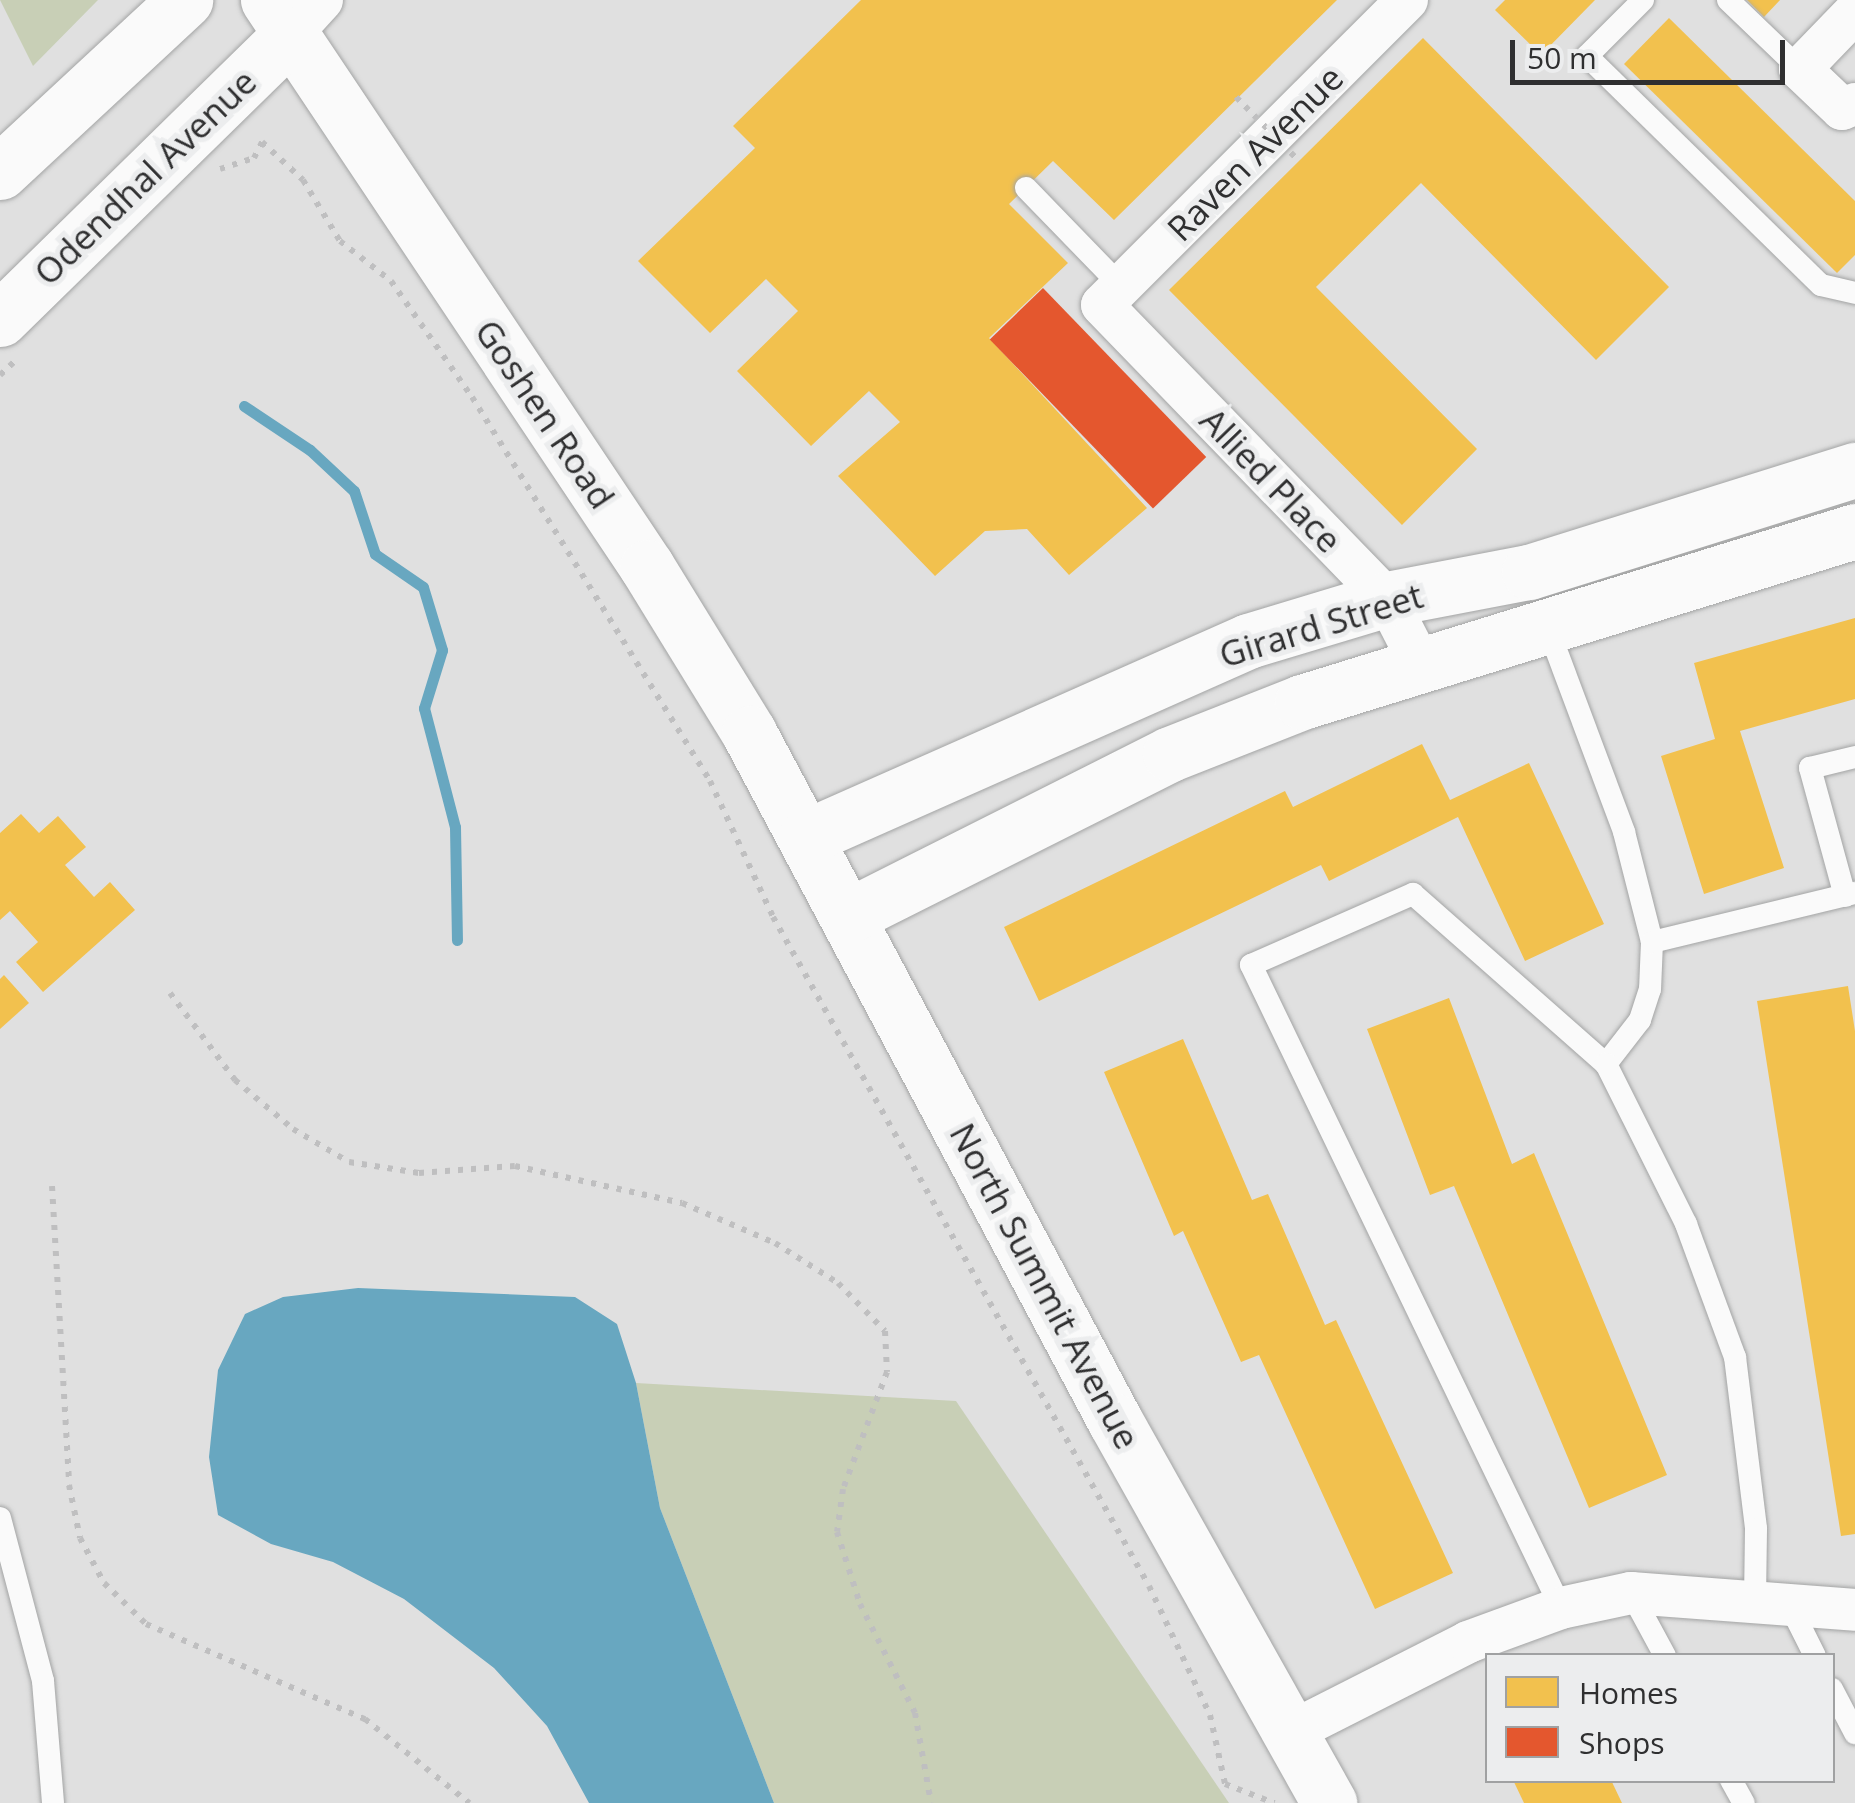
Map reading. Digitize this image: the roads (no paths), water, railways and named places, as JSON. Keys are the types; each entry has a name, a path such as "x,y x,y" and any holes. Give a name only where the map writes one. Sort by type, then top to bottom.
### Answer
{"street":[{"path":"0,172 184,0"},
{"name":"Raven Avenue","path":"1112,296 1408,0"},
{"name":"Odendhal Avenue","path":"0,319 293,12"},
{"name":"Goshen Road","path":"293,12 647,567 806,837"},
{"path":"1855,12 1800,69 1842,110 1855,104"},
{"name":"Allied Place","path":"1112,296 1387,599 1422,667"},
{"name":"Girard Street","path":"806,837 1248,641 1387,599 1529,572 1855,470"},
{"name":"Girard Street","path":"850,914 1170,754 1302,702 1549,630 1855,531"},
{"name":"North Summit Avenue","path":"806,837 1287,1734 1330,1803"},
{"path":"1287,1734 1468,1642 1560,1608 1632,1594 1855,1610"}],"lane":[{"path":"1643,0 1588,56 1821,285 1855,293"},
{"path":"1728,0 1800,69"},
{"path":"1026,188 1112,296"},
{"path":"1529,572 1624,832 1652,942 1650,989 1640,1020 1606,1064"},
{"path":"1652,942 1850,894 1810,768 1855,757"},
{"path":"1560,1608 1251,965 1413,894 1606,1064 1686,1224 1735,1357 1756,1529 1772,1602 1813,1653"},
{"path":"0,1518 44,1681 54,1803"},
{"path":"1632,1594 1662,1653"},
{"path":"1835,1695 1855,1734"}],"water":[{"path":"358,1288 575,1297 617,1324 636,1383 660,1508 774,1803 589,1803 547,1726 494,1668 404,1599 333,1562 271,1544 218,1515 209,1457 218,1370 245,1314 283,1297"}],"waterway":[{"path":"244,406 310,450 354,491 375,554 423,587 442,650 424,708 455,827 457,940"}]}
